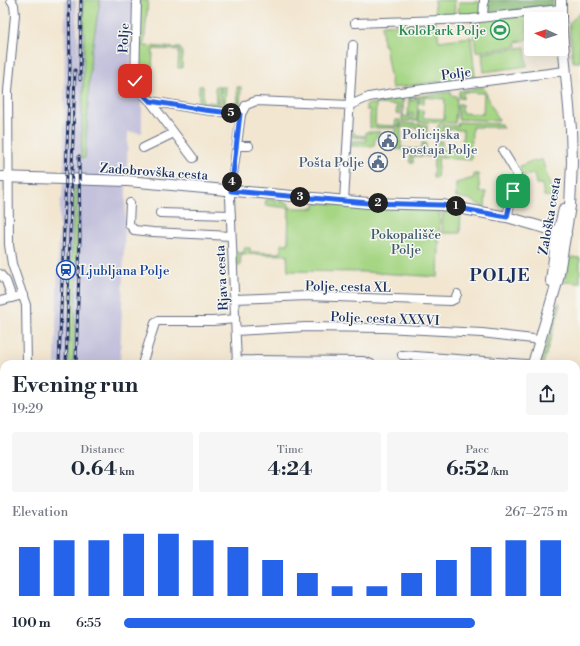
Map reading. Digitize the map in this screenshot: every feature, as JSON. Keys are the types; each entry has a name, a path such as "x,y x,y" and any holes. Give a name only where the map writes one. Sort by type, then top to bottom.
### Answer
{"main road":[{"name":"Zaloška cesta","path":"534,360 558,278 562,233 576,142 565,56"},
{"name":"Zadobrovška cesta","path":"4,177 128,181 344,201 442,205 507,217 562,233"},
{"name":"Zaloška cesta","path":"527,360 551,282 562,233"}],"street":[{"path":"11,0 14,5 15,15 9,73 4,177 9,250 23,295 27,318 27,360"},
{"name":"Polje","path":"137,0 135,81 140,91 150,101 193,158"},
{"path":"483,17 484,0"},
{"path":"355,23 524,14"},
{"path":"344,201 353,45"},
{"name":"Polje","path":"240,114 246,105 254,101 350,105 369,98 400,92 566,71"},
{"path":"150,101 240,114 231,191"},
{"path":"143,148 174,133"},
{"path":"237,146 249,146"},
{"path":"504,150 517,174 507,217"},
{"name":"Rjava cesta","path":"231,191 230,215 236,360"},
{"path":"130,203 129,224 134,230 231,236"},
{"path":"160,213 230,215"},
{"path":"0,274 6,281 12,298"},
{"name":"Polje, cesta XL","path":"234,299 307,296 451,301 455,299 457,294"},
{"path":"0,301 23,295"},
{"path":"143,360 155,323 158,321 213,321 235,319"},
{"name":"Polje, cesta XXXVI","path":"236,331 306,327 384,328 482,334 533,339"},
{"path":"402,355 471,360"},
{"path":"0,407 0,456"}],"shaded area":[{"path":"65,0 76,0 79,72 79,0 83,0 84,46 81,158 85,158 91,50 100,0 133,0 130,89 136,90 142,98 142,133 128,132 120,360 73,360 78,246 77,188 75,187 68,360 55,360 60,200 62,199 64,166"}],"green space":[{"path":"83,0 100,0 91,50 85,158 81,158 84,46"},
{"path":"139,0 148,0 144,46 180,48 182,51 182,68 178,68 179,50 153,49 151,97 154,98 153,99 144,94 139,84 136,71 135,56"},
{"path":"434,0 455,0 454,16 436,16"},
{"path":"486,0 553,0 553,8 486,16"},
{"path":"459,2 482,2 481,16 458,17"},
{"path":"580,12 580,62 573,62 569,24"},
{"path":"524,15 524,40 516,42 517,46 476,52 472,20"},
{"path":"436,22 439,41 471,37 475,77 392,88 385,45 383,45 382,25"},
{"path":"524,47 524,56 526,56 527,66 484,72 482,53"},
{"path":"199,86 203,86 203,103 212,102 212,104 216,102 215,86 220,87 219,108 199,106"},
{"path":"221,87 226,87 225,103 228,105 229,103 238,103 237,87 241,87 240,106 235,110 222,108"},
{"path":"483,87 499,121 458,119 458,104 462,104 462,113 483,114 484,93 463,92 463,99 459,98 459,91"},
{"path":"451,92 451,95 456,96 457,98 455,123 418,122 419,109 423,110 423,118 444,119 445,99 424,97 424,104 419,103 420,96"},
{"path":"418,96 418,99 411,97 411,101 418,100 417,121 412,121 413,113 411,113 410,121 402,121 403,98 403,116 408,117 409,97"},
{"path":"401,98 400,114 396,114 397,105 376,104 375,125 395,126 396,120 400,120 400,126 395,128 370,128 370,110 366,110 366,105"},
{"path":"458,122 501,124 503,129 501,127 472,127 471,160 441,158 441,153 437,152 438,141 442,141 442,150 462,151 463,130 443,129 442,135 438,135 438,125 457,126"},
{"path":"401,123 427,125 427,137 422,137 422,128 401,127 401,148 422,149 422,143 426,143 426,152 395,149 396,129 400,127"},
{"path":"352,132 354,132 355,135 366,136 366,132 380,132 375,139 374,146 350,146 352,141 366,141 366,138 352,137"},
{"path":"410,154 439,155 437,178 433,178 434,157 413,156 413,163 410,163"},
{"path":"542,159 554,197 544,196 542,184 536,184 534,174 521,178 522,185 517,187 520,175 520,166 534,160 537,161"},
{"path":"474,174 478,174 480,192 486,192 485,208 469,199 456,197 456,183 474,178"},
{"path":"74,187 77,188 76,298 73,360 68,360"},
{"name":"Pokopališče Polje","path":"275,199 275,201 288,203 290,208 315,208 315,203 440,209 438,277 365,272 288,271 287,255 241,254 240,266 237,266 236,252 244,253 244,248 250,248 250,252 281,253 281,244 288,244 289,208 265,205 266,200"},
{"path":"443,209 461,211 460,233 442,233"},
{"path":"569,257 580,258 580,283 564,282"},
{"path":"559,302 560,307 544,360 541,360"}],"railway":[{"path":"59,360 70,67 69,0"},
{"path":"80,80 81,0"},
{"path":"66,360 75,70"},
{"path":"76,360 80,238 79,156"}],"place":[{"name":"KoloPark Polje","path":"500,30"},
{"name":"Policijska postaja Polje","path":"388,141"},
{"name":"Pošta Polje","path":"378,162"},
{"name":"Ljubljana Polje","path":"66,270"}],"district":[{"name":"POLJE","path":"500,275"}],"route":[{"path":"135,81 140,91 150,101 240,114 231,191 368,203 442,205 507,217 513,191"}]}
